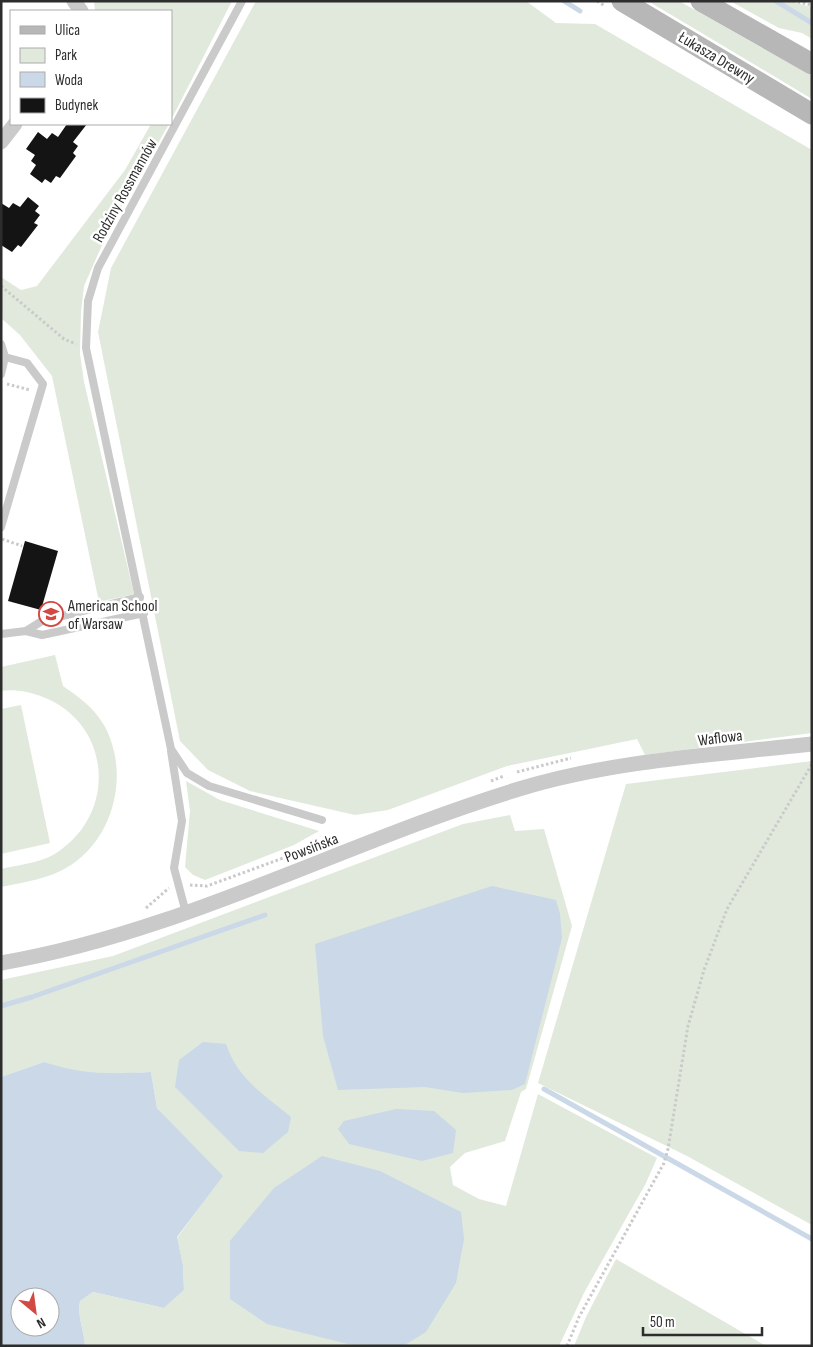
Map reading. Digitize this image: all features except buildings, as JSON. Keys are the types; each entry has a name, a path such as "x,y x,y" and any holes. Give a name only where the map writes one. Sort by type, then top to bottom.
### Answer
{"main road":[{"name":"Łukasza Drewny","path":"622,1 812,114"},
{"path":"701,1 812,64"}],"street":[{"path":"1,142 14,125"},
{"name":"Waflowa","path":"633,764 812,744"},
{"name":"Powsińska","path":"1,963 81,946 186,913 517,789 563,776 633,764"}],"lane":[{"name":"Rodziny Rossmannów","path":"186,913 174,868 182,821 171,749 144,613 86,348 88,301 98,268 242,1"},
{"path":"1,344 5,357 1,374"},
{"path":"1,527 43,384 28,363 5,357"},
{"path":"26,631 42,621 140,597"},
{"path":"3,632 26,631 42,635 144,613"},
{"path":"171,749 187,773 209,786 322,820"}],"path":[{"path":"793,1 812,5"},
{"path":"1,286 64,339 86,348"},
{"path":"1,382 41,393"},
{"path":"1,538 22,546"},
{"path":"567,1346 579,1316 664,1164 688,1026 704,970 727,909 812,764"}],"green space":[{"path":"94,1 232,1 172,118 172,10 95,10"},
{"path":"256,1 526,1 556,23 595,24 812,150 812,733 645,755 637,739 507,766 388,810 355,815 250,791 208,770 180,741 98,332 111,268"},
{"path":"648,1 679,1 812,76 812,99"},
{"path":"730,1 788,1 812,7 812,39 802,33 779,28"},
{"path":"150,125 168,125 111,225 84,286 80,354 84,382 134,594 99,602 52,376 20,335 1,318 1,277 21,290 37,286 125,170"},
{"path":"55,655 63,686 96,713 112,743 117,782 114,802 108,820 98,838 86,853 71,865 46,877 1,887 1,869 47,858 74,838 89,818 97,795 99,772 94,749 83,728 66,710 43,697 22,691 1,691 1,667"},
{"path":"21,705 50,843 1,854 1,709"},
{"path":"812,761 812,1225 687,1156 538,1083 626,784"},
{"path":"186,781 220,800 319,831 294,845 205,880 193,875 185,867 190,811"},
{"path":"510,815 515,831 544,829 572,926 526,1089 521,1092 505,1141 465,1153 450,1167 453,1185 479,1199 506,1206 538,1094 657,1158 645,1185 585,1291 559,1346 85,1346 79,1312 80,1301 93,1292 164,1308 184,1290 183,1265 177,1238 222,1176 157,1108 151,1072 95,1075 69,1071 44,1062 1,1077 1,980 113,956 463,824"},
{"path":"616,1259 766,1346 574,1346 586,1317"}],"water":[{"path":"492,886 556,900 560,914 562,938 525,1084 512,1090 463,1093 425,1087 338,1090 323,1036 315,944"},
{"path":"203,1042 226,1044 237,1067 252,1085 291,1117 288,1132 263,1153 239,1151 175,1087 179,1060"},
{"path":"44,1062 97,1073 151,1072 157,1108 223,1176 177,1237 183,1265 184,1290 164,1308 93,1292 80,1301 79,1312 85,1346 1,1346 1,1077"},
{"path":"396,1109 434,1111 456,1130 453,1153 422,1161 349,1144 338,1129 344,1121"},
{"path":"322,1156 380,1171 461,1212 464,1239 456,1283 426,1332 403,1346 348,1344 267,1324 230,1299 230,1241 274,1188"}],"waterway":[{"path":"564,1 580,11"},
{"path":"776,1 812,23"},
{"path":"1,1006 32,997 265,915"},
{"path":"544,1089 812,1239"}],"place":[{"name":"American School of Warsaw","path":"51,614"}]}
